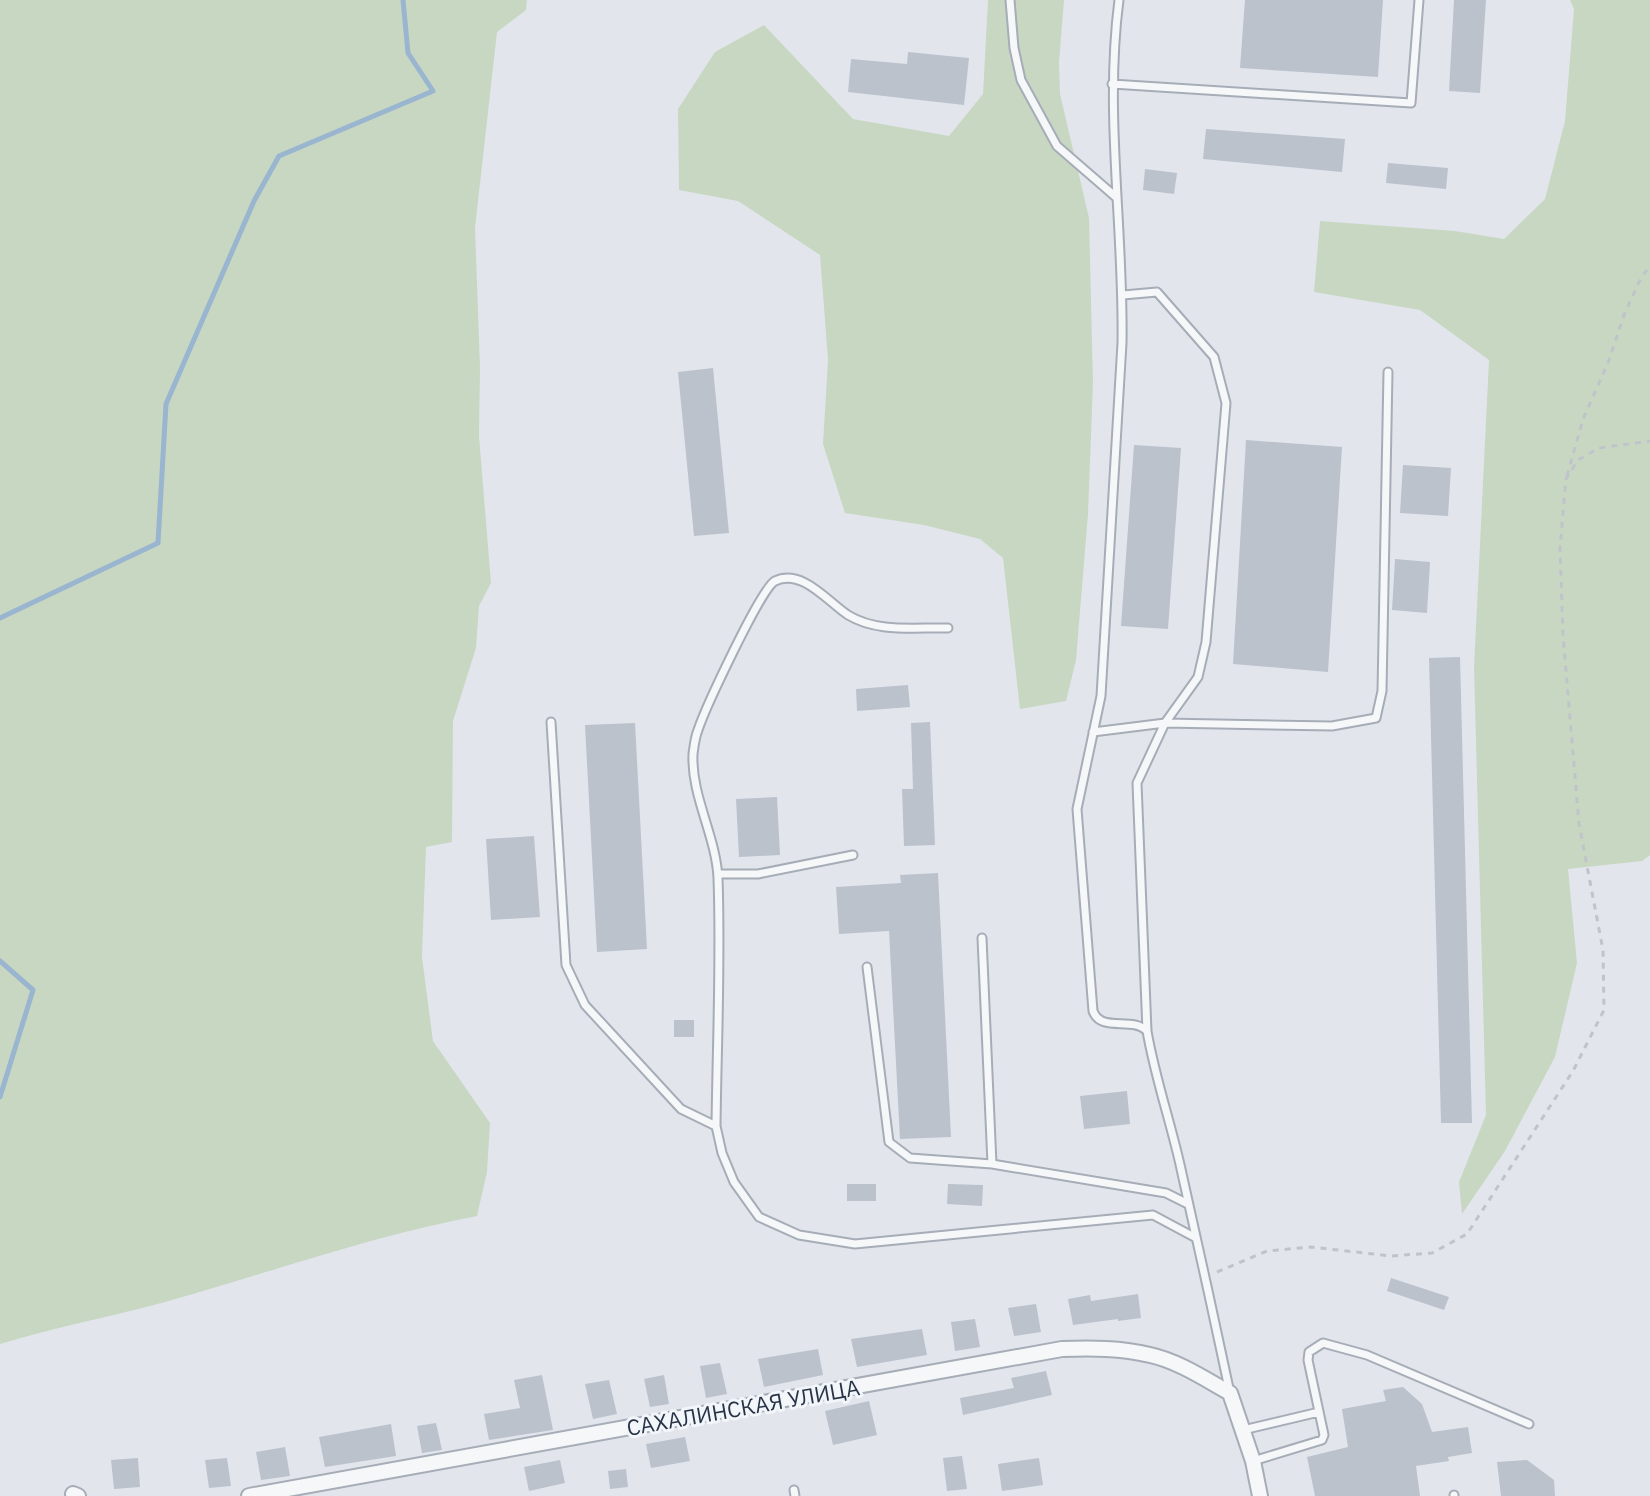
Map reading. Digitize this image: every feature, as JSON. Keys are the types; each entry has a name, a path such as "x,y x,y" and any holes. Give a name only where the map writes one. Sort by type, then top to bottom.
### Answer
{"street":[{"name":"САХАЛИНСКАЯ УЛИЦА","path":"249,1496 1062,1349 1106,1348 1152,1355 1230,1393"},
{"path":"1230,1393 1253,1461 1260,1496"}],"lane":[{"path":"1010,0 1014,48 1021,80 1057,146 1117,198"},
{"path":"1119,0 1112,84 1123,295 1122,343 1101,696 1077,809 1093,1011 1101,1022 1136,1024 1147,1031"},
{"path":"1112,84 1411,103 1419,0"},
{"path":"1123,295 1157,292 1214,357 1226,403 1206,642 1198,677 1165,723 1137,783 1147,1031 1154,1073 1181,1167 1230,1393"},
{"path":"1093,732 1165,723 1332,726 1376,718 1382,691 1388,372"},
{"path":"948,628 868,625 849,615 808,584 791,577 774,581 762,594 697,731 693,754 695,777 718,874 716,1126 722,1153 734,1182 759,1217 799,1235 855,1244 1153,1215 1196,1238"},
{"path":"551,722 566,965 585,1005 681,1109 716,1126"},
{"path":"718,874 758,874 853,855"},
{"path":"982,938 992,1164"},
{"path":"867,967 889,1142 910,1158 992,1164 1166,1193 1188,1204"},
{"path":"1253,1461 1322,1440 1324,1435 1308,1360 1309,1352 1323,1343 1367,1355 1529,1424"},
{"path":"1241,1430 1319,1412"}],"path":[{"path":"1206,1277 1267,1251 1311,1247 1391,1256 1432,1253 1467,1234 1573,1071 1604,1010 1603,950 1579,824 1563,635 1560,548 1566,479 1583,419 1608,363 1624,315 1650,265"},
{"path":"1566,479 1578,460 1599,448 1650,441"}],"green space":[{"path":"0,0 527,0 526,10 497,32 475,228 479,436 491,583 479,606 476,648 453,721 452,842 426,847 422,957 433,1041 490,1123 487,1172 477,1216 398,1234 165,1302 0,1344"},
{"path":"988,0 1064,0 1060,94 1089,218 1093,383 1088,514 1076,660 1066,701 1020,709 1003,558 980,539 924,525 845,513 823,444 828,360 820,255 738,201 679,190 678,109 715,52 764,25 853,119 949,136 983,94"},
{"path":"1570,0 1650,0 1650,855 1642,861 1568,869 1577,963 1555,1057 1505,1151 1462,1214 1459,1182 1486,1115 1474,667 1489,360 1420,310 1314,292 1320,221 1455,231 1504,239 1545,199 1565,121 1574,9"}],"building":[{"path":"1245,0 1383,0 1378,77 1240,68"},
{"path":"1454,0 1486,0 1480,93 1449,91"},
{"path":"908,52 969,58 964,105 848,92 851,59 907,64"},
{"path":"1206,129 1345,139 1342,172 1203,159"},
{"path":"1388,163 1448,168 1446,189 1386,183"},
{"path":"1145,169 1177,173 1174,194 1143,190"},
{"path":"713,368 729,533 694,536 678,372"},
{"path":"1246,440 1342,447 1328,672 1233,664"},
{"path":"1134,445 1181,448 1168,629 1121,626"},
{"path":"1403,465 1451,468 1448,516 1400,513"},
{"path":"1395,559 1430,562 1427,613 1392,610"},
{"path":"1460,657 1472,1123 1441,1123 1429,658"},
{"path":"908,685 910,707 857,711 856,689"},
{"path":"930,722 935,845 904,846 902,789 913,789 911,723"},
{"path":"635,723 647,949 597,952 585,725"},
{"path":"777,797 780,855 739,857 736,799"},
{"path":"534,836 540,917 491,920 486,839"},
{"path":"938,873 951,1137 900,1139 889,931 839,934 836,887 901,883 900,875"},
{"path":"674,1020 694,1020 694,1037 674,1037"},
{"path":"1127,1091 1130,1124 1084,1129 1080,1096"},
{"path":"847,1184 876,1184 876,1201 847,1201"},
{"path":"948,1184 983,1185 982,1206 947,1204"},
{"path":"1391,1278 1449,1297 1444,1310 1387,1291"},
{"path":"1138,1294 1141,1318 1073,1325 1068,1299 1090,1295 1091,1301"},
{"path":"1036,1304 1041,1332 1014,1336 1008,1308"},
{"path":"975,1319 980,1347 955,1351 951,1322"},
{"path":"922,1329 927,1355 857,1367 851,1339"},
{"path":"818,1349 823,1375 764,1387 758,1359"},
{"path":"720,1363 727,1394 706,1398 700,1366"},
{"path":"1046,1371 1052,1395 963,1415 960,1398 1014,1388 1011,1378"},
{"path":"542,1375 553,1430 489,1440 484,1414 520,1408 514,1380"},
{"path":"664,1375 669,1404 650,1407 644,1379"},
{"path":"609,1380 617,1414 593,1419 585,1384"},
{"path":"1403,1387 1422,1404 1432,1432 1468,1427 1472,1453 1448,1457 1449,1461 1416,1466 1420,1496 1315,1496 1307,1457 1348,1447 1342,1409 1386,1401 1383,1390"},
{"path":"869,1401 877,1435 833,1445 825,1411"},
{"path":"436,1423 442,1450 422,1453 417,1426"},
{"path":"391,1424 396,1456 325,1467 319,1437"},
{"path":"685,1437 690,1461 651,1468 646,1444"},
{"path":"285,1447 290,1476 261,1480 256,1452"},
{"path":"962,1456 967,1489 947,1491 943,1458"},
{"path":"138,1458 140,1487 114,1489 111,1460"},
{"path":"227,1458 231,1486 209,1488 205,1460"},
{"path":"1039,1458 1043,1485 1002,1491 998,1464"},
{"path":"560,1460 565,1483 529,1491 524,1467"},
{"path":"1527,1460 1554,1480 1555,1496 1501,1496 1497,1462"},
{"path":"626,1469 628,1487 610,1489 608,1471"}],"waterway":[{"path":"0,618 158,543 166,404 254,201 279,156 433,91 408,53 403,0"},
{"path":"0,961 33,990 0,1097"}]}
